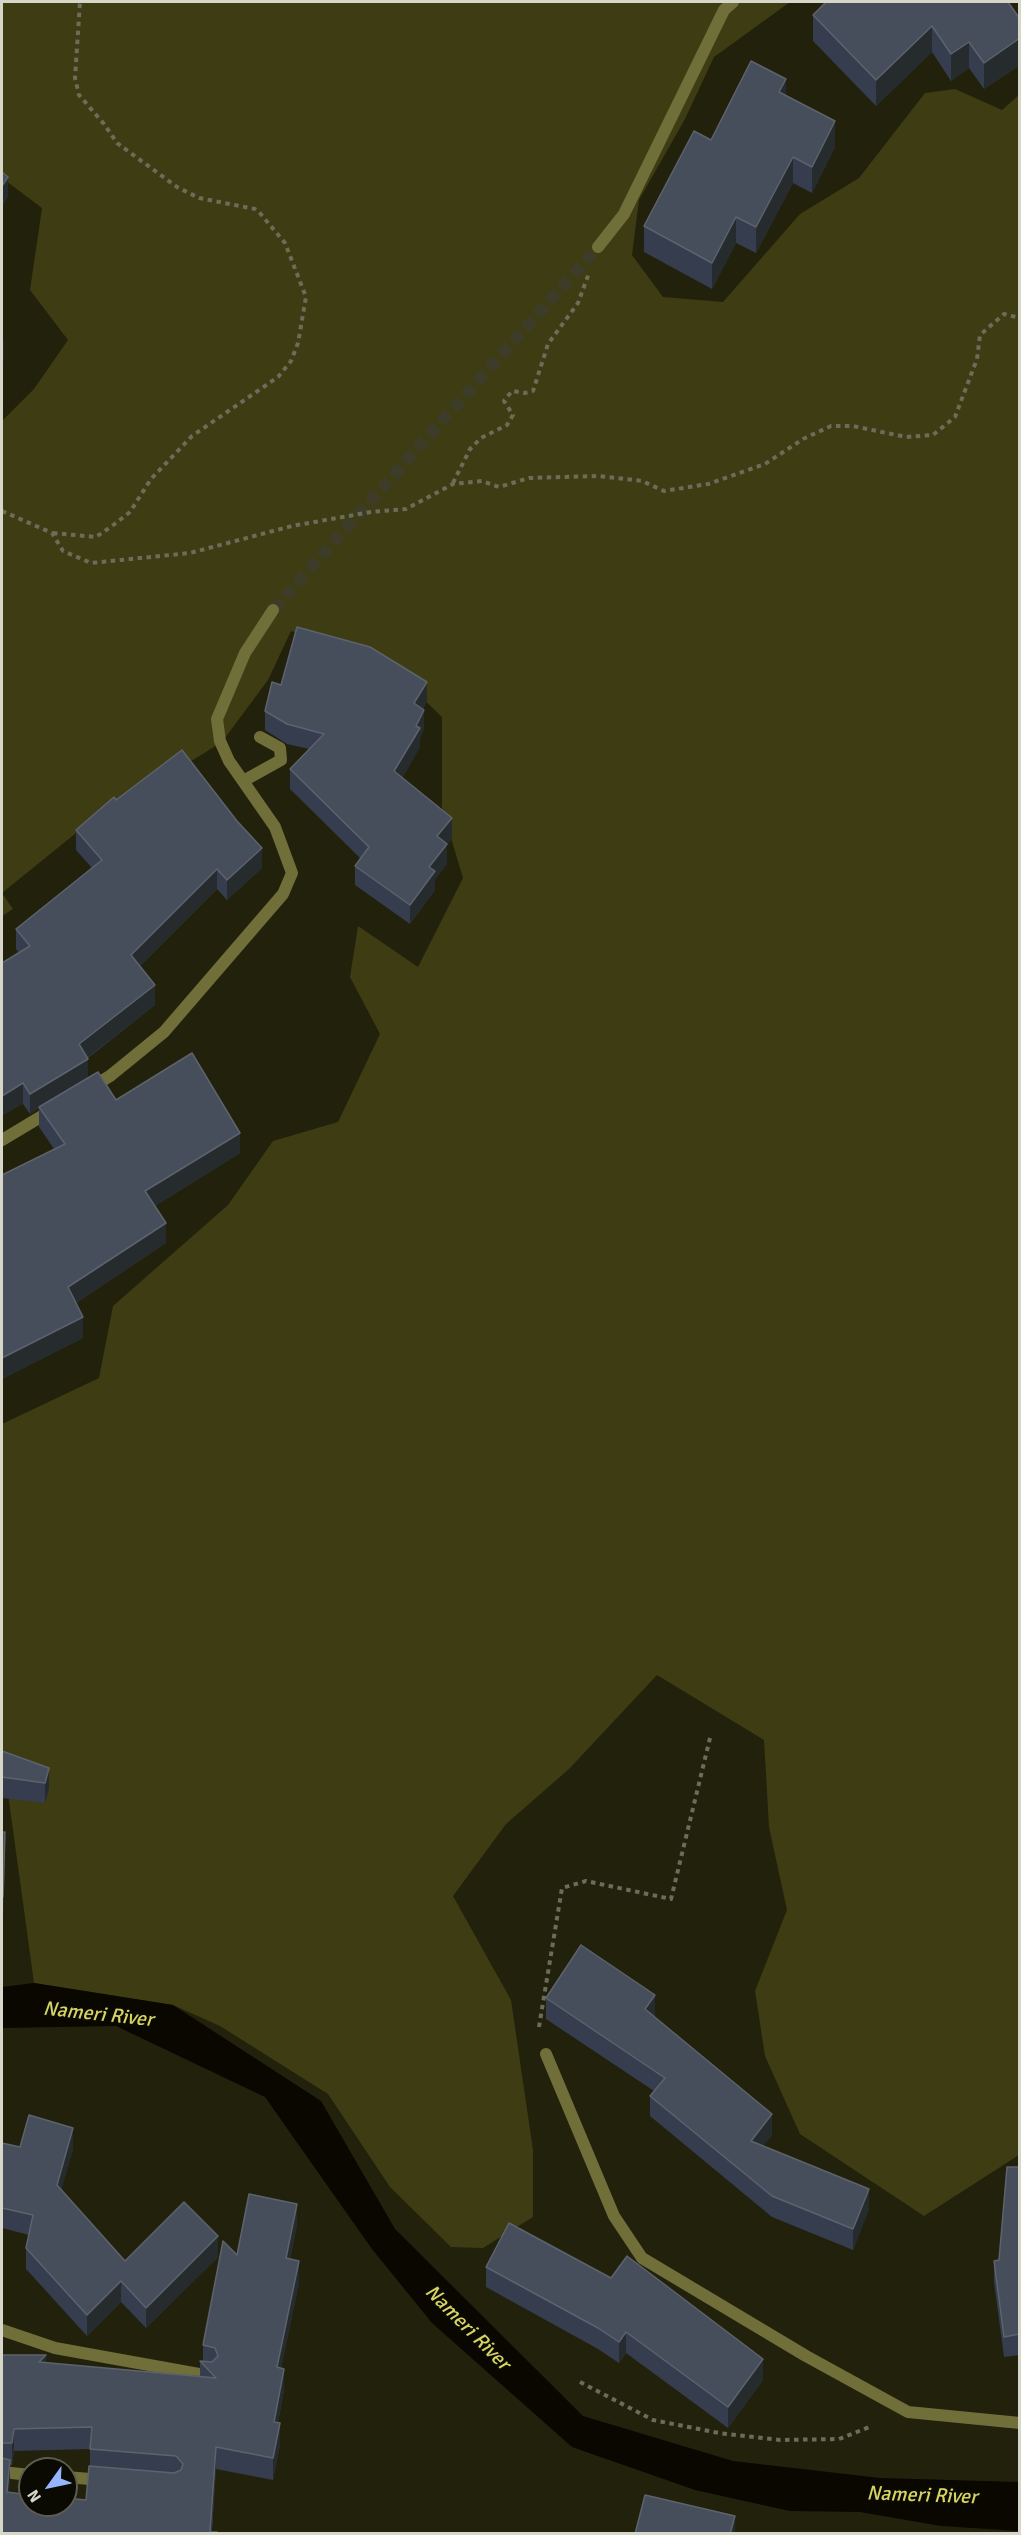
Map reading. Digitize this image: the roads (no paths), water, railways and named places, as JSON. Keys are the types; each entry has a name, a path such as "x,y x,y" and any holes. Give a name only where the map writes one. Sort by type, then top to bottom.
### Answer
{"street":[{"path":"598,247 624,214 724,10 733,2"},
{"path":"81,1093 110,1076 164,1032 283,894 292,873 276,827 224,751 217,719 245,652 273,610"},
{"path":"245,780 281,760 280,748 260,737"},
{"path":"2,1140 61,1105"},
{"path":"546,2054 614,2216 642,2258 806,2356 908,2412 1020,2423"},
{"path":"2,2330 55,2348 210,2376"},
{"path":"2,2472 18,2474"},
{"path":"78,2478 121,2482"}],"water":[{"name":"Nameri River","path":"34,1983 173,2005 321,2101 395,2229 583,2416 733,2461 880,2478 1019,2482 1019,2531 941,2526 860,2512 790,2511 695,2490 572,2447 432,2323 372,2249 265,2097 116,2026 2,2028 2,1987"}],"tunnel":[{"path":"273,610 598,247"}]}
